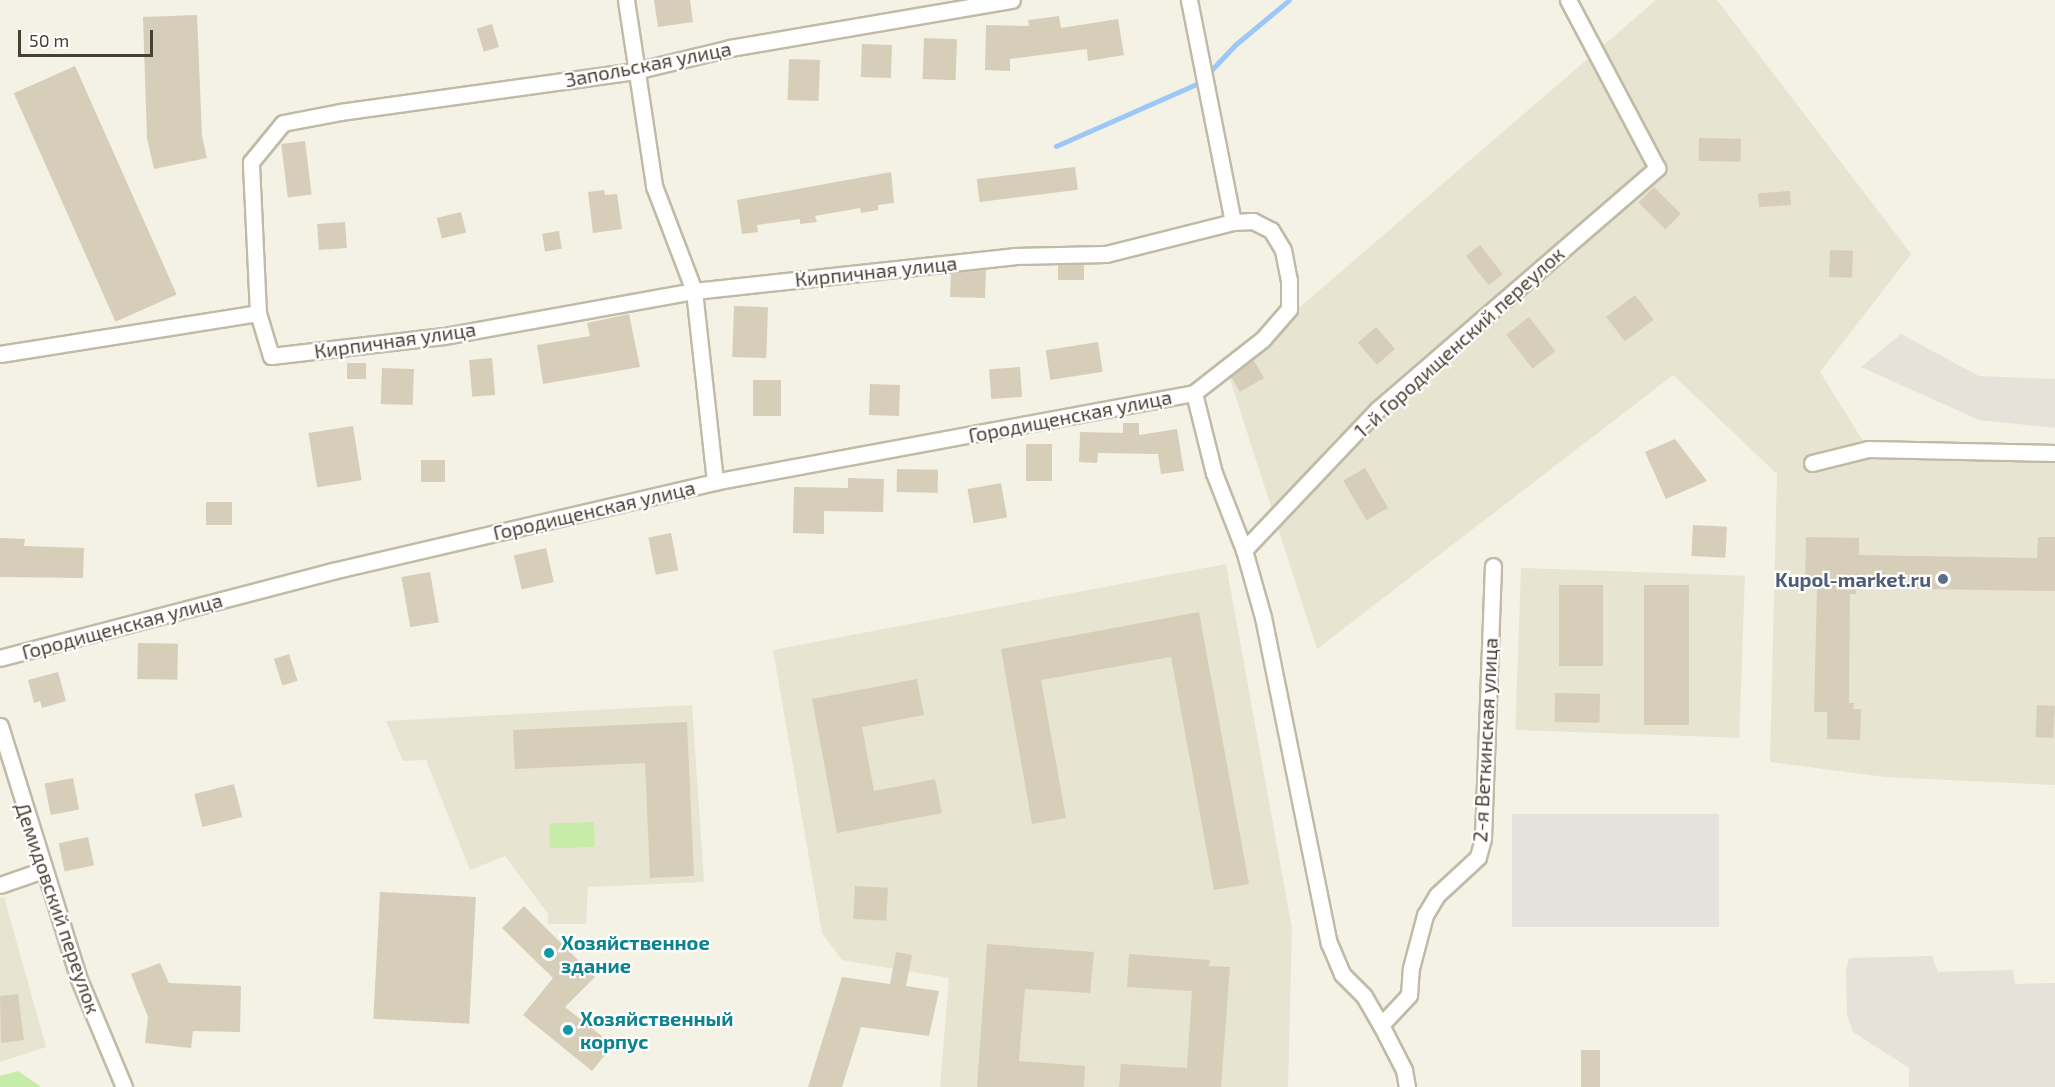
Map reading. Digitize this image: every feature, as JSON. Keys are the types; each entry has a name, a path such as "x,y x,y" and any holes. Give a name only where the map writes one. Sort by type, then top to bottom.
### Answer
{"street":[{"path":"626,0 654,186 694,291 716,482"},
{"name":"Запольская улица","path":"258,313 251,162 283,123 340,112 635,71 730,48 1012,0"},
{"path":"1190,0 1233,222"},
{"name":"1-й Городищенский переулок","path":"1244,550 1378,410 1657,168 1568,0"},
{"name":"Кирпичная улица","path":"258,313 271,357 444,336 694,291 1014,256 1107,254 1233,222 1253,221 1271,230 1283,250 1289,309 1263,339 1194,393"},
{"path":"0,354 258,313"},
{"path":"1194,393 1214,473 1244,550 1263,617 1329,943 1342,974 1364,996 1381,1025 1404,1070 1407,1087"},
{"name":"Городищенская улица","path":"0,658 333,571 716,482 1194,393"},
{"path":"1812,463 1868,449 2055,453"},
{"name":"2-я Веткинская улица","path":"1381,1025 1409,995 1411,968 1425,915 1437,895 1478,857 1483,838 1493,566"},
{"name":"Демидовский переулок","path":"0,726 78,977 124,1087"},
{"path":"0,885 43,870"}],"shaded area":[{"path":"1656,0 1717,0 1911,254 1820,372 1868,449 2055,453 2055,785 1885,777 1770,762 1777,474 1673,375 1317,649 1227,370"},
{"path":"1901,334 1979,376 2055,379 2055,428 1979,420 1861,367"},
{"path":"1226,564 1292,929 1288,1087 940,1087 949,978 842,960 822,933 773,650"},
{"path":"1521,568 1745,576 1739,738 1515,730"},
{"path":"692,705 704,882 588,887 586,924 548,924 548,914 505,856 470,870 426,760 403,761 386,721"},
{"path":"1512,814 1719,814 1719,927 1512,927"},
{"path":"4,897 46,1047 0,1062 0,898"},
{"path":"1932,956 1938,972 2013,970 2015,984 2055,983 2055,1087 1909,1087 1909,1068 1853,1032 1847,1015 1846,970 1849,958"}],"green space":[{"path":"594,822 595,847 550,849 549,824"},
{"path":"18,1071 41,1087 0,1087 0,1076"}],"building":[{"path":"654,0 690,0 693,22 658,27"},
{"path":"197,15 202,136 207,158 154,169 147,138 143,17"},
{"path":"1059,16 1061,28 1118,19 1124,55 1088,61 1087,49 1010,59 1010,71 985,70 986,25 1029,26 1028,20"},
{"path":"492,24 499,47 484,52 477,29"},
{"path":"924,38 957,39 956,80 923,79"},
{"path":"862,44 892,45 891,78 861,77"},
{"path":"789,59 820,60 819,101 788,100"},
{"path":"75,66 177,294 115,322 14,93"},
{"path":"1699,138 1741,139 1741,162 1699,161"},
{"path":"305,141 312,195 288,198 281,144"},
{"path":"1075,167 1078,190 980,202 977,179"},
{"path":"891,172 894,203 878,205 878,210 861,213 860,208 815,216 817,222 800,224 800,219 757,225 758,232 742,234 737,200"},
{"path":"1654,187 1681,214 1665,229 1638,203"},
{"path":"604,190 605,195 617,194 622,229 593,233 588,192"},
{"path":"1790,191 1791,205 1759,207 1758,193"},
{"path":"461,212 466,232 442,238 437,218"},
{"path":"345,222 347,248 319,250 317,224"},
{"path":"559,231 562,249 545,251 542,234"},
{"path":"1480,245 1503,274 1489,285 1466,256"},
{"path":"1830,250 1853,251 1852,278 1829,277"},
{"path":"1058,264 1084,264 1084,280 1058,280"},
{"path":"986,270 985,298 950,297 951,273"},
{"path":"1635,295 1654,320 1625,341 1606,317"},
{"path":"734,306 768,307 766,358 732,357"},
{"path":"629,314 640,367 543,384 537,345 590,336 587,323"},
{"path":"1529,317 1555,351 1533,369 1506,335"},
{"path":"1376,327 1395,349 1377,365 1358,343"},
{"path":"1098,342 1103,372 1050,380 1046,350"},
{"path":"492,358 495,395 472,397 469,360"},
{"path":"1253,359 1264,378 1240,392 1231,377"},
{"path":"347,363 366,363 366,379 347,379"},
{"path":"1020,367 1022,397 991,399 989,369"},
{"path":"382,368 414,369 413,405 381,404"},
{"path":"753,380 781,380 781,416 753,416"},
{"path":"870,384 900,385 899,416 869,415"},
{"path":"1123,423 1139,423 1139,435 1177,429 1184,471 1161,474 1158,454 1098,453 1097,463 1079,462 1080,432 1123,433"},
{"path":"353,426 362,480 317,487 309,433"},
{"path":"1675,439 1707,481 1666,499 1645,452"},
{"path":"1026,444 1052,444 1052,481 1026,481"},
{"path":"421,460 445,460 445,482 421,482"},
{"path":"1365,468 1388,508 1366,520 1343,480"},
{"path":"897,469 938,470 938,493 897,492"},
{"path":"848,478 884,479 883,512 824,511 824,534 793,533 794,487 848,488"},
{"path":"1001,483 1007,517 974,523 968,489"},
{"path":"206,502 232,502 232,525 206,525"},
{"path":"1693,525 1727,527 1725,558 1691,556"},
{"path":"671,533 678,570 656,575 648,537"},
{"path":"1806,537 1859,538 1859,555 2037,558 2038,537 2055,537 2055,591 1856,588 1856,594 1850,594 1849,703 1854,703 1853,709 1861,709 1860,740 1827,739 1827,712 1814,712 1817,588 1805,588"},
{"path":"0,538 25,539 24,546 84,548 83,578 0,577"},
{"path":"546,548 554,582 522,590 514,555"},
{"path":"430,572 439,622 410,627 401,577"},
{"path":"1559,585 1603,585 1603,666 1559,666"},
{"path":"1644,585 1689,585 1689,725 1644,725"},
{"path":"1199,612 1249,884 1214,890 1171,657 1041,680 1066,818 1032,824 1001,649"},
{"path":"138,643 178,644 177,680 137,679"},
{"path":"289,654 298,681 282,686 274,659"},
{"path":"58,672 66,701 42,708 40,701 34,703 28,680"},
{"path":"917,679 924,715 862,727 874,791 935,779 942,813 837,833 812,699"},
{"path":"1555,693 1600,694 1599,723 1554,722"},
{"path":"2037,705 2055,706 2053,738 2035,737"},
{"path":"687,722 694,876 650,878 645,763 515,769 513,730"},
{"path":"73,778 79,809 51,815 45,784"},
{"path":"234,784 242,817 202,827 194,794"},
{"path":"88,837 94,865 65,872 59,843"},
{"path":"855,886 888,888 886,921 853,919"},
{"path":"380,892 476,897 469,1024 373,1019"},
{"path":"524,906 595,977 565,1007 613,1045 592,1071 523,1015 553,978 502,928"},
{"path":"987,944 1094,952 1090,993 1025,989 1019,1061 1085,1066 1084,1087 977,1087"},
{"path":"896,952 912,955 906,986 939,991 929,1036 861,1027 842,1087 808,1087 842,977 890,984"},
{"path":"1129,954 1210,960 1209,966 1230,967 1221,1087 1119,1087 1121,1064 1187,1068 1192,991 1127,987"},
{"path":"160,963 169,983 241,986 240,1032 193,1031 191,1048 145,1043 148,1017 131,974"},
{"path":"18,994 24,1040 1,1043 0,996"},
{"path":"1581,1050 1600,1050 1600,1087 1581,1087"}],"waterway":[{"path":"1056,146 1199,83 1235,45 1289,0"}],"place":[{"name":"Kupol-market.ru","path":"1943,579"},
{"name":"Хозяйственное здание","path":"549,953"},
{"name":"Хозяйственный корпус","path":"568,1030"}]}
